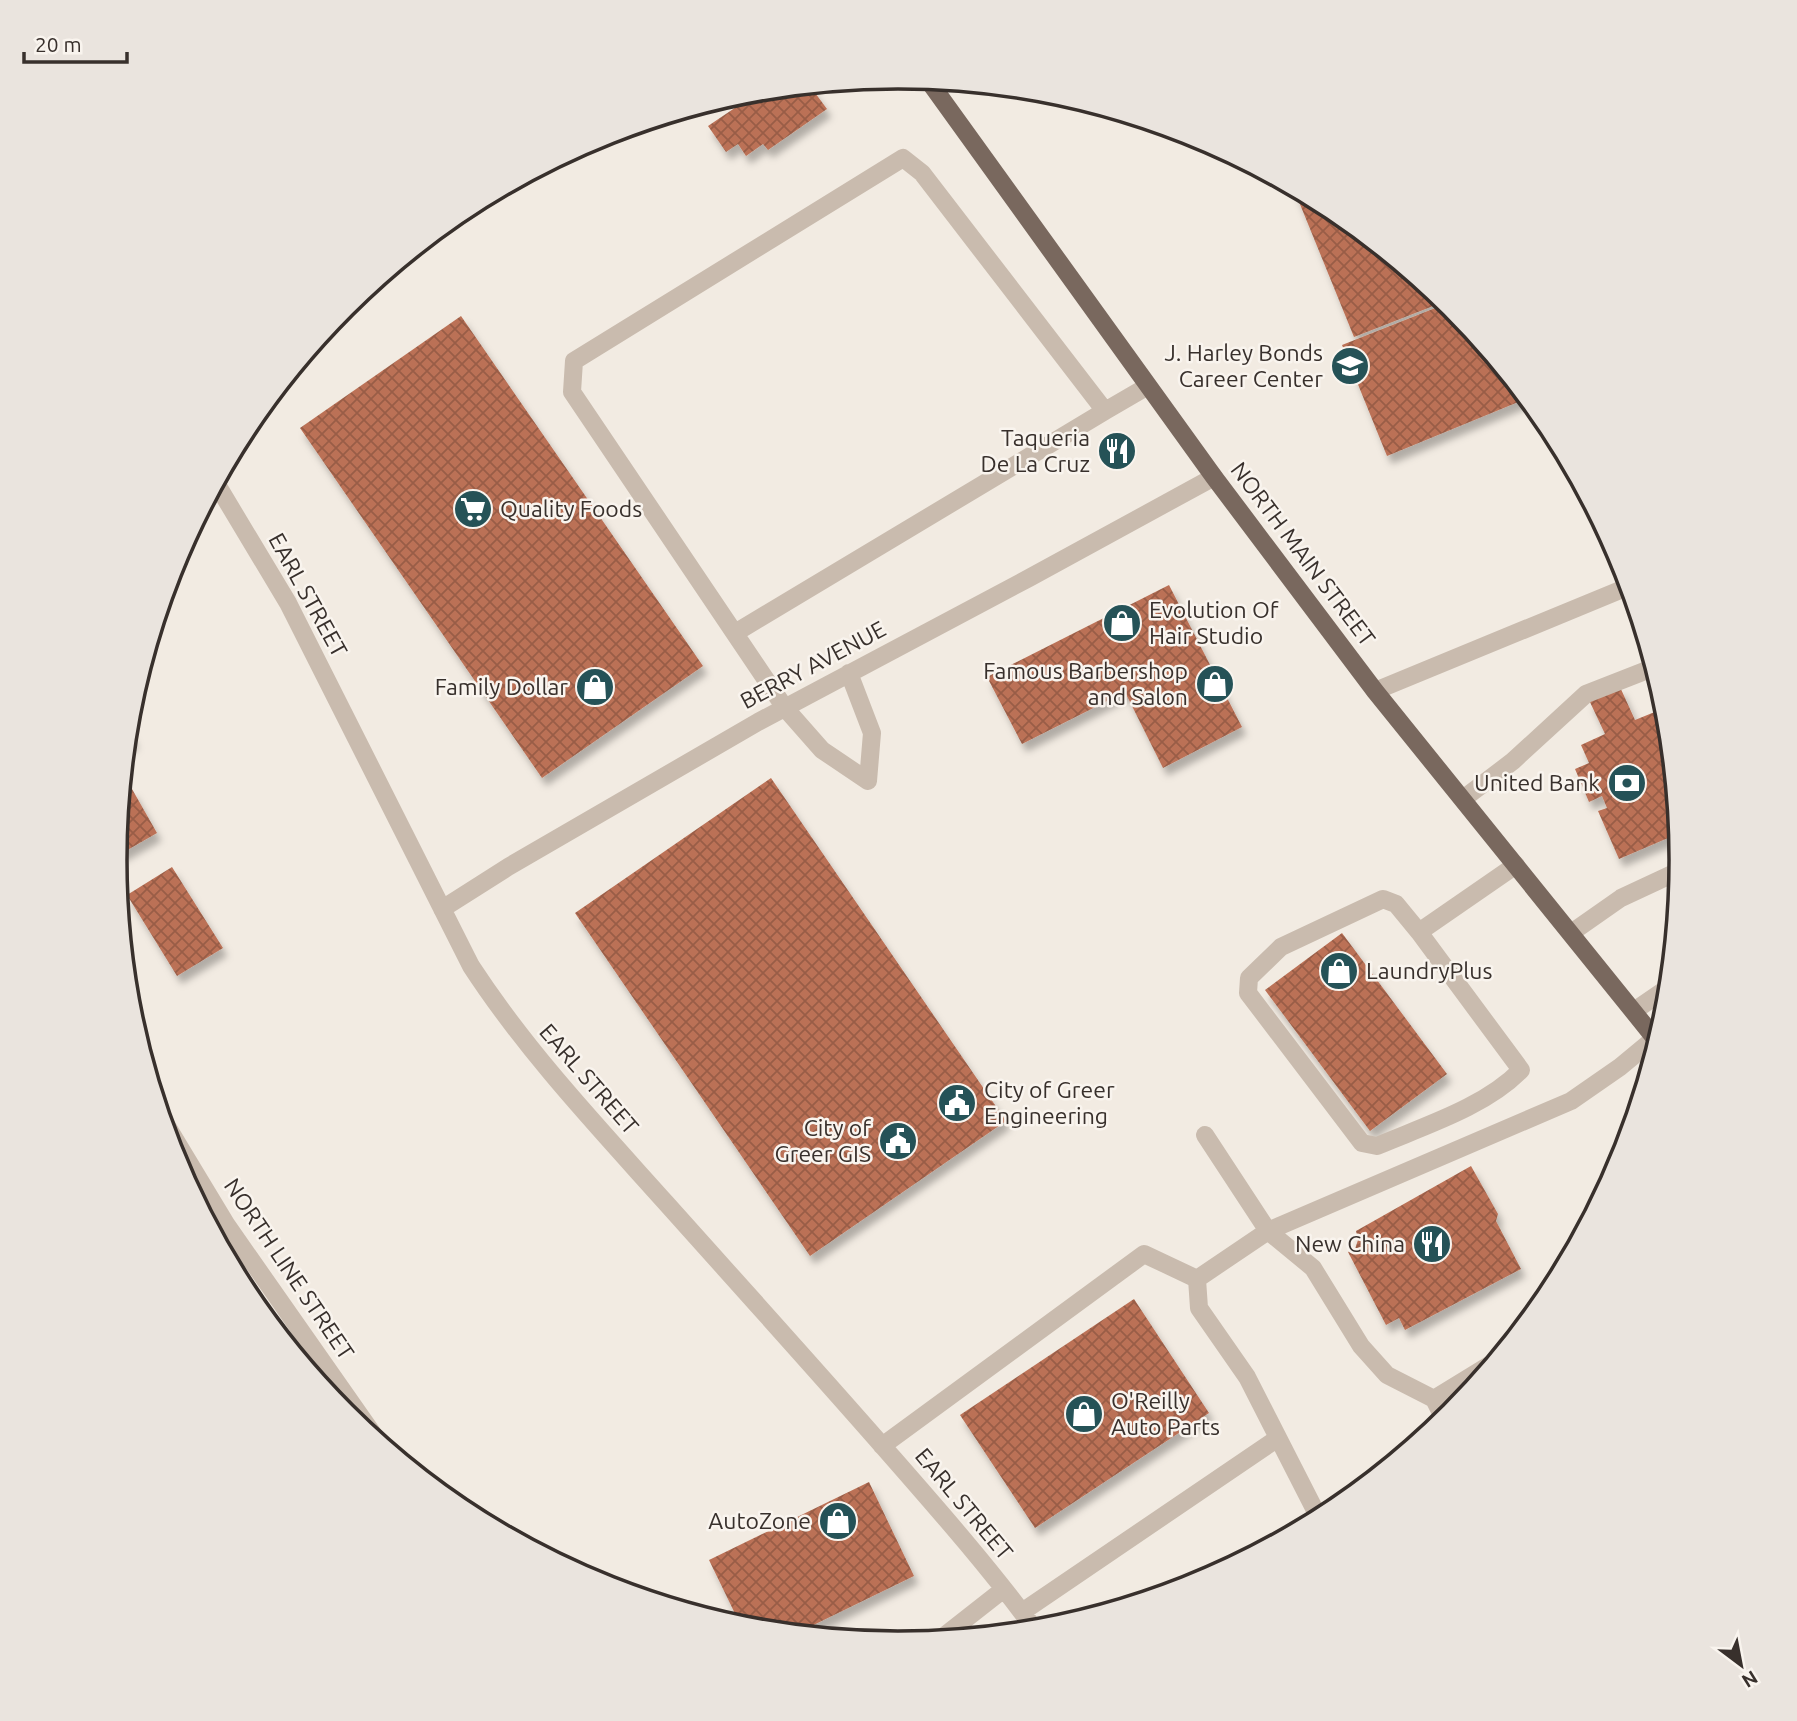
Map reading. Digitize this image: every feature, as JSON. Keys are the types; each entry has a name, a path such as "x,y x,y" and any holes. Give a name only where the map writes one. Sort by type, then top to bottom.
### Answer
{"main road":[{"name":"NORTH MAIN STREET","path":"936,90 1214,477 1375,691 1650,1031"}],"street":[{"path":"849,673 872,733 868,781 822,750 785,708 572,392 574,361 903,158 922,173 1105,411"},
{"path":"735,634 1149,386"},
{"name":"BERRY AVENUE","path":"442,909 508,867 746,729 1214,477"},
{"name":"EARL STREET","path":"222,492 288,603 471,966 498,1008 632,1165 882,1446 1028,1620"},
{"path":"1375,691 1620,590"},
{"path":"1463,800 1513,761 1586,694 1645,671"},
{"path":"1419,932 1516,866"},
{"path":"1571,933 1620,898 1669,875"},
{"path":"1383,899 1396,904 1419,932 1521,1070 1510,1081 1476,1103 1377,1146 1362,1143 1248,993 1249,978 1281,947 1383,899"},
{"path":"1634,1011 1658,995"},
{"path":"1196,1279 1268,1231 1571,1101 1646,1048"},
{"path":"1205,1135 1268,1231 1313,1268 1361,1346 1387,1375 1434,1399 1440,1410"},
{"name":"NORTH LINE STREET","path":"189,1163 226,1224 354,1407"},
{"path":"882,1446 1143,1254 1196,1279"},
{"path":"1196,1279 1199,1308 1247,1377 1315,1509"},
{"path":"1434,1399 1472,1376"},
{"path":"1022,1612 1278,1438"},
{"path":"952,1630 1004,1589"}],"building":[{"path":"816,94 827,109 768,150 763,144 746,156 738,144 726,152 708,126 737,107 798,96"},
{"path":"1299,202 1368,249 1434,306 1354,337"},
{"path":"1436,308 1478,352 1518,402 1387,456 1342,345"},
{"path":"461,316 703,666 542,778 300,428"},
{"path":"1169,585 1242,727 1163,768 1125,692 1022,744 987,677"},
{"name":"United Bank","path":"1620,687 1635,720 1655,712 1663,760 1669,841 1668,838 1619,859 1598,811 1607,808 1602,796 1589,802 1575,769 1589,763 1581,745 1605,734 1589,700"},
{"path":"771,778 1006,1121 810,1256 575,913"},
{"path":"131,790 157,833 127,850 129,810"},
{"path":"172,867 223,948 177,976 128,894"},
{"path":"1342,933 1447,1074 1370,1131 1265,990"},
{"name":"New China","path":"1471,1166 1498,1214 1496,1221 1521,1269 1405,1330 1399,1318 1386,1325 1348,1252 1355,1249 1358,1240 1356,1231"},
{"name":"O'Reilly Auto Parts","path":"1134,1299 1209,1413 1035,1528 960,1415"},
{"name":"AutoZone","path":"869,1482 914,1576 811,1626 735,1614 709,1560"}],"place":[{"name":"J. Harley Bonds Career Center","path":"1350,366"},
{"name":"Taqueria De La Cruz","path":"1117,451"},
{"name":"Quality Foods","path":"473,509"},
{"name":"Evolution Of Hair Studio","path":"1122,623"},
{"name":"Famous Barbershop and Salon","path":"1215,684"},
{"name":"Family Dollar","path":"595,687"},
{"name":"United Bank","path":"1627,783"},
{"name":"LaundryPlus","path":"1339,971"},
{"name":"City of Greer Engineering","path":"957,1103"},
{"name":"City of Greer GIS","path":"898,1141"},
{"name":"New China","path":"1432,1244"},
{"name":"O'Reilly Auto Parts","path":"1084,1414"},
{"name":"AutoZone","path":"838,1521"}]}
